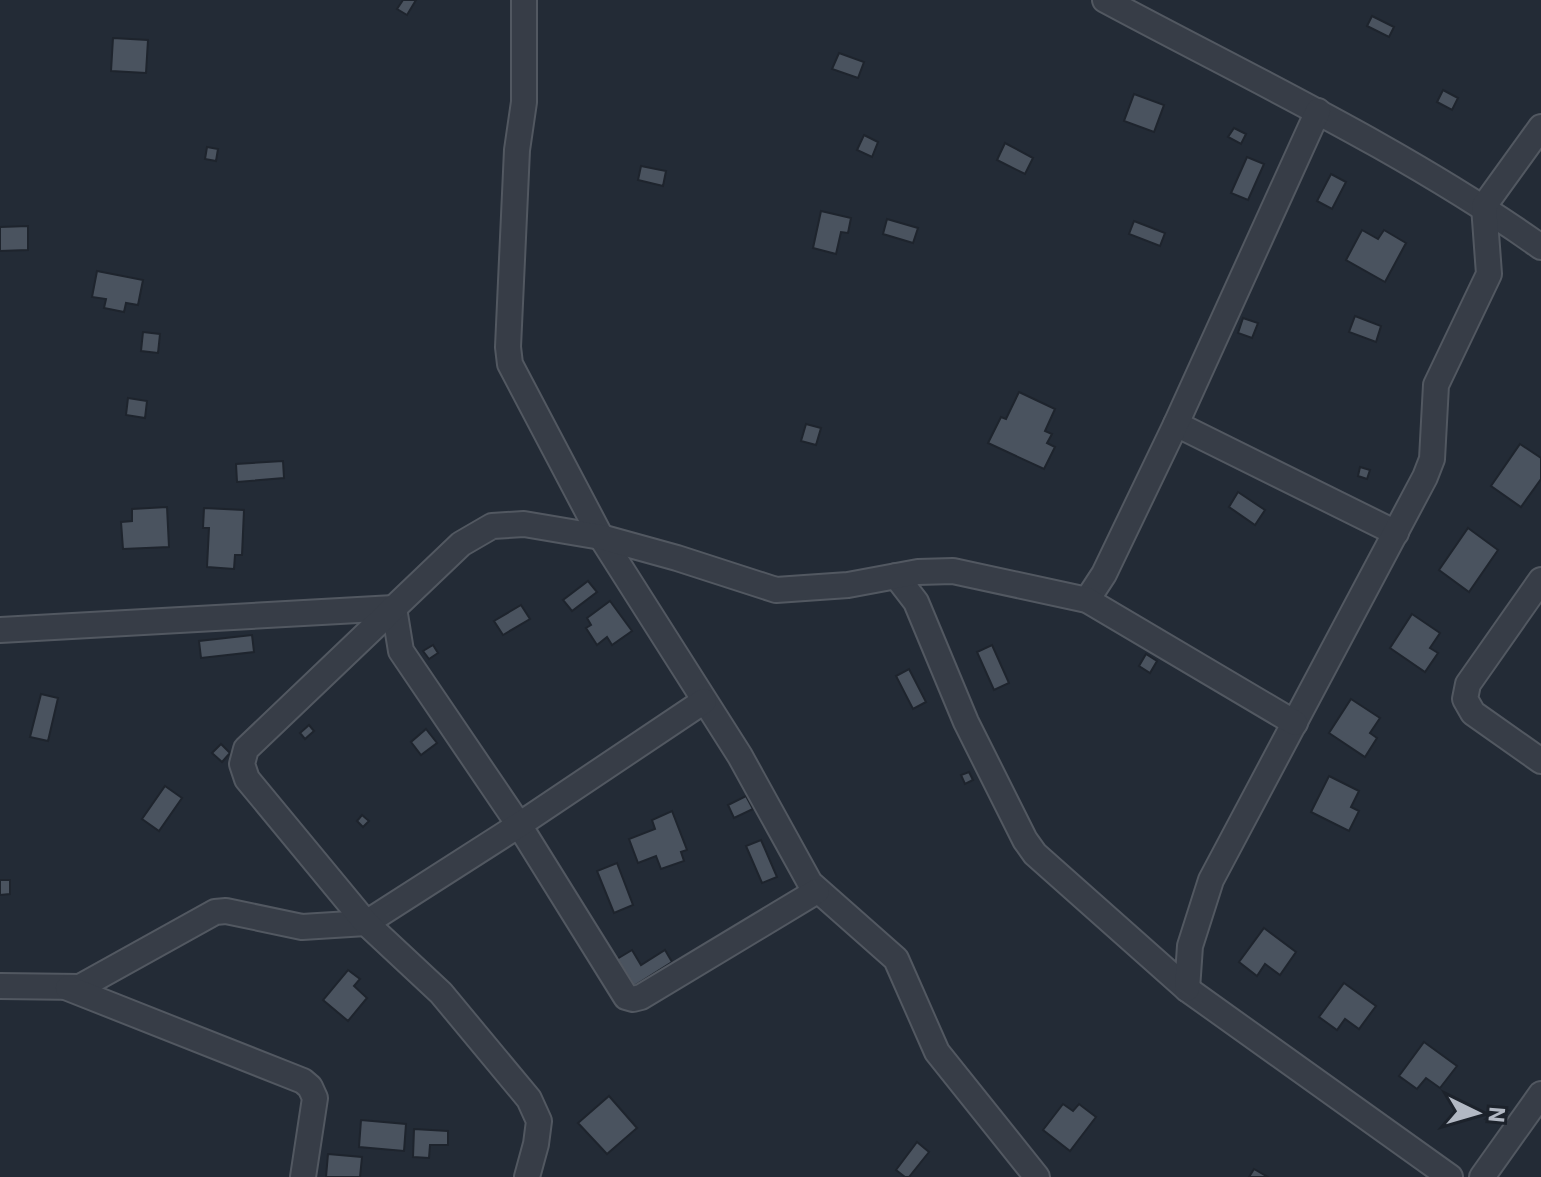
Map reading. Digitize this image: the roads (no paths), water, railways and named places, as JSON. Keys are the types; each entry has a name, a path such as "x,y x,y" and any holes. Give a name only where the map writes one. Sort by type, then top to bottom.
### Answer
{"street":[{"path":"524,0 524,102 517,150 508,347 510,364 601,537 740,756 810,883 896,959 937,1052 1037,1177"},
{"path":"1105,0 1318,111 1484,206 1541,247"},
{"path":"1087,600 1104,574 1176,424 1318,111"},
{"path":"1187,989 1190,946 1211,880 1396,533 1432,459 1436,385 1489,274 1484,206 1541,127"},
{"path":"1176,424 1396,533"},
{"path":"527,1177 539,1121 529,1099 441,993 366,923 247,779 242,764 246,749 461,544 492,526 524,524 601,537 776,590 848,585 918,572 953,571 1087,600 1295,723"},
{"path":"896,576 916,602 966,722 1035,854 1187,989 1450,1177"},
{"path":"1541,580 1468,684 1465,699 1473,713 1541,761"},
{"path":"0,630 394,608"},
{"path":"394,608 401,651 519,825 626,997 641,997 817,891"},
{"path":"0,986 80,987 215,912 226,911 302,927 366,923 704,701"},
{"path":"68,988 303,1081 315,1098 303,1177"},
{"path":"1482,1177 1541,1094"}]}
